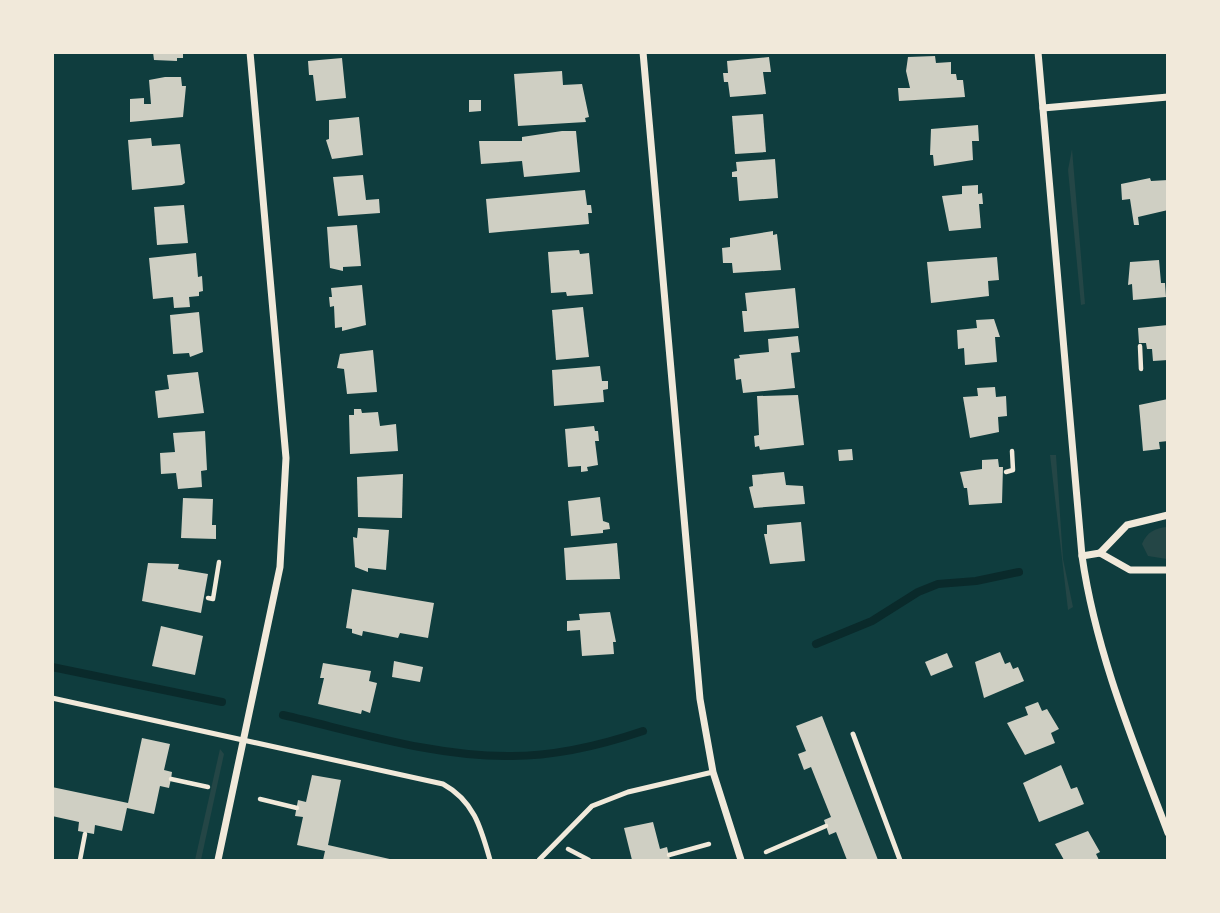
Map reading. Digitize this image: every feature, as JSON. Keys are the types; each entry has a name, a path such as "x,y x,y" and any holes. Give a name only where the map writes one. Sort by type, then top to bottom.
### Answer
{"street":[{"path":"218,860 280,568 286,458 250,52"},
{"path":"643,52 700,699 713,772 741,860"},
{"path":"1038,52 1082,556 1096,633 1167,833"},
{"path":"1042,108 1167,97"},
{"path":"1082,556 1100,553 1127,525 1167,515"},
{"path":"1100,553 1130,570 1167,570"}],"lane":[{"path":"52,698 443,784 461,794 475,813 490,860"},
{"path":"853,734 900,860"},
{"path":"539,860 592,806 628,792 713,772"}],"path":[{"path":"1140,346 1142,369"},
{"path":"1006,472 1013,470 1012,451"},
{"path":"208,598 213,599 219,562"},
{"path":"171,779 208,787"},
{"path":"260,799 297,808"},
{"path":"766,852 826,826"},
{"path":"80,860 85,834"},
{"path":"669,855 709,844"}],"shaded area":[{"path":"1072,149 1085,304 1081,305 1068,170"},
{"path":"1050,455 1056,455 1063,559 1073,607 1068,610"},
{"path":"1167,527 1167,559 1148,556 1142,544 1146,536 1159,528"},
{"path":"220,749 224,754 201,860 195,860"}],"building":[{"path":"153,52 183,52 183,58 177,58 177,61 154,60"},
{"path":"935,56 936,63 951,62 951,74 956,74 957,80 963,80 965,97 899,101 898,88 910,88 906,71 908,57"},
{"path":"769,57 771,72 763,72 766,94 730,97 728,82 724,82 723,73 728,73 727,61"},
{"path":"342,58 346,98 316,101 313,75 309,75 308,61"},
{"path":"562,71 563,85 582,84 589,117 585,118 586,122 518,126 514,74"},
{"path":"181,77 182,86 186,86 183,117 130,122 130,99 144,98 144,104 151,104 149,80"},
{"path":"469,100 481,100 481,111 469,112"},
{"path":"763,114 766,152 735,154 732,116"},
{"path":"359,117 363,155 332,159 326,140 329,139 329,120"},
{"path":"978,125 979,141 972,141 973,160 934,166 933,155 930,155 931,129"},
{"path":"576,131 580,172 524,177 522,161 481,164 479,141 522,141 522,137"},
{"path":"151,138 152,146 180,144 185,183 132,190 128,140"},
{"path":"775,159 778,198 739,201 737,177 732,177 732,172 737,171 736,162"},
{"path":"363,175 366,200 379,199 380,213 338,216 333,177"},
{"path":"1150,178 1151,181 1168,180 1168,210 1138,217 1139,225 1134,225 1130,199 1122,200 1121,184"},
{"path":"978,185 978,194 982,193 983,204 979,204 981,228 949,231 942,196 962,194 962,186"},
{"path":"585,190 587,205 591,205 592,213 588,213 589,224 489,233 486,199"},
{"path":"184,205 188,243 157,245 154,207"},
{"path":"357,225 361,266 343,267 343,271 330,268 327,227"},
{"path":"773,231 773,235 777,234 781,270 733,273 732,263 723,263 722,248 730,247 730,238"},
{"path":"579,250 580,254 589,253 593,294 567,296 566,292 551,293 548,252"},
{"path":"196,253 198,277 202,276 203,291 199,292 199,296 189,297 190,307 174,308 173,297 153,299 149,258"},
{"path":"997,257 999,280 988,281 989,296 931,303 927,262"},
{"path":"1159,260 1161,283 1165,283 1166,297 1133,300 1132,284 1128,285 1130,262"},
{"path":"362,285 366,325 342,331 342,327 335,328 334,306 330,307 329,297 332,297 331,288"},
{"path":"795,288 799,328 744,332 742,311 747,311 745,293"},
{"path":"583,307 589,357 556,360 552,310"},
{"path":"199,312 203,352 190,357 189,353 173,354 170,315"},
{"path":"994,319 1000,337 995,337 997,362 965,365 964,348 958,349 957,330 977,328 976,320"},
{"path":"1168,325 1168,360 1153,361 1152,349 1147,349 1146,343 1139,343 1138,328"},
{"path":"798,336 800,352 791,353 795,388 743,393 741,379 736,380 734,359 740,358 739,355 769,352 768,339"},
{"path":"373,350 377,392 347,394 344,369 337,368 340,354"},
{"path":"600,366 602,381 608,381 608,389 603,390 604,402 554,406 552,370"},
{"path":"198,372 204,413 158,418 155,391 169,389 167,375"},
{"path":"995,387 996,397 1006,396 1007,416 998,417 999,432 970,438 963,397 978,396 977,388"},
{"path":"798,395 804,445 760,450 759,446 755,447 754,436 759,435 757,396"},
{"path":"1168,399 1168,441 1159,442 1160,449 1143,451 1139,405"},
{"path":"354,409 361,409 362,413 378,412 380,426 396,424 398,451 350,454 349,415 354,415"},
{"path":"594,426 595,431 598,431 599,441 595,441 598,465 587,467 588,471 581,472 581,466 568,467 565,429"},
{"path":"205,431 207,470 201,471 202,487 178,489 176,473 161,474 160,453 175,452 173,433"},
{"path":"852,449 853,460 839,461 838,450"},
{"path":"998,459 999,467 1003,467 1002,503 969,505 967,488 964,488 960,472 982,469 982,460"},
{"path":"784,472 786,485 803,486 805,504 754,508 749,487 753,486 752,475"},
{"path":"403,474 402,518 358,517 357,477"},
{"path":"600,497 603,521 609,523 610,529 603,530 603,533 571,536 568,501"},
{"path":"183,498 213,499 212,525 216,525 216,539 181,538"},
{"path":"801,522 805,561 770,564 764,534 767,534 767,525"},
{"path":"358,528 389,530 386,570 368,568 368,572 355,567 353,537 357,538"},
{"path":"617,543 620,579 566,580 564,548"},
{"path":"148,563 179,564 178,569 208,574 201,613 142,601"},
{"path":"352,589 434,603 428,638 400,633 398,638 363,631 362,636 352,633 352,629 346,628"},
{"path":"610,612 616,642 613,642 614,654 582,656 580,630 567,631 567,621 580,620 579,614"},
{"path":"161,626 203,636 195,675 152,666"},
{"path":"1000,652 1005,664 1010,662 1013,669 1018,667 1024,681 984,698 975,662"},
{"path":"947,653 953,667 931,676 925,662"},
{"path":"394,661 423,667 420,682 392,677"},
{"path":"323,663 371,671 369,681 377,683 370,713 362,710 361,714 318,704 324,678 320,678"},
{"path":"1038,702 1042,711 1047,709 1059,729 1051,733 1055,743 1025,755 1007,723 1028,715 1025,707"},
{"path":"822,716 878,860 847,860 836,832 829,835 824,820 831,817 811,767 804,770 798,754 806,751 796,726"},
{"path":"142,738 170,744 164,770 172,772 169,788 160,786 154,814 127,808 122,831 95,825 94,834 78,831 79,822 52,816 52,787 128,803"},
{"path":"1061,765 1071,789 1077,787 1084,804 1039,822 1023,783"},
{"path":"312,775 341,780 328,845 394,860 323,860 325,851 297,845 303,817 295,816 298,800 306,802"},
{"path":"653,822 660,849 667,847 670,860 632,860 624,828"},
{"path":"1088,831 1100,852 1096,854 1099,860 1064,860 1055,844"}],"waterway":[{"path":"816,644 872,621 918,592 938,584 976,581 1019,572"},
{"path":"52,667 222,702"},
{"path":"283,715 425,748 482,755 528,756 561,752 594,746 643,731"}]}
